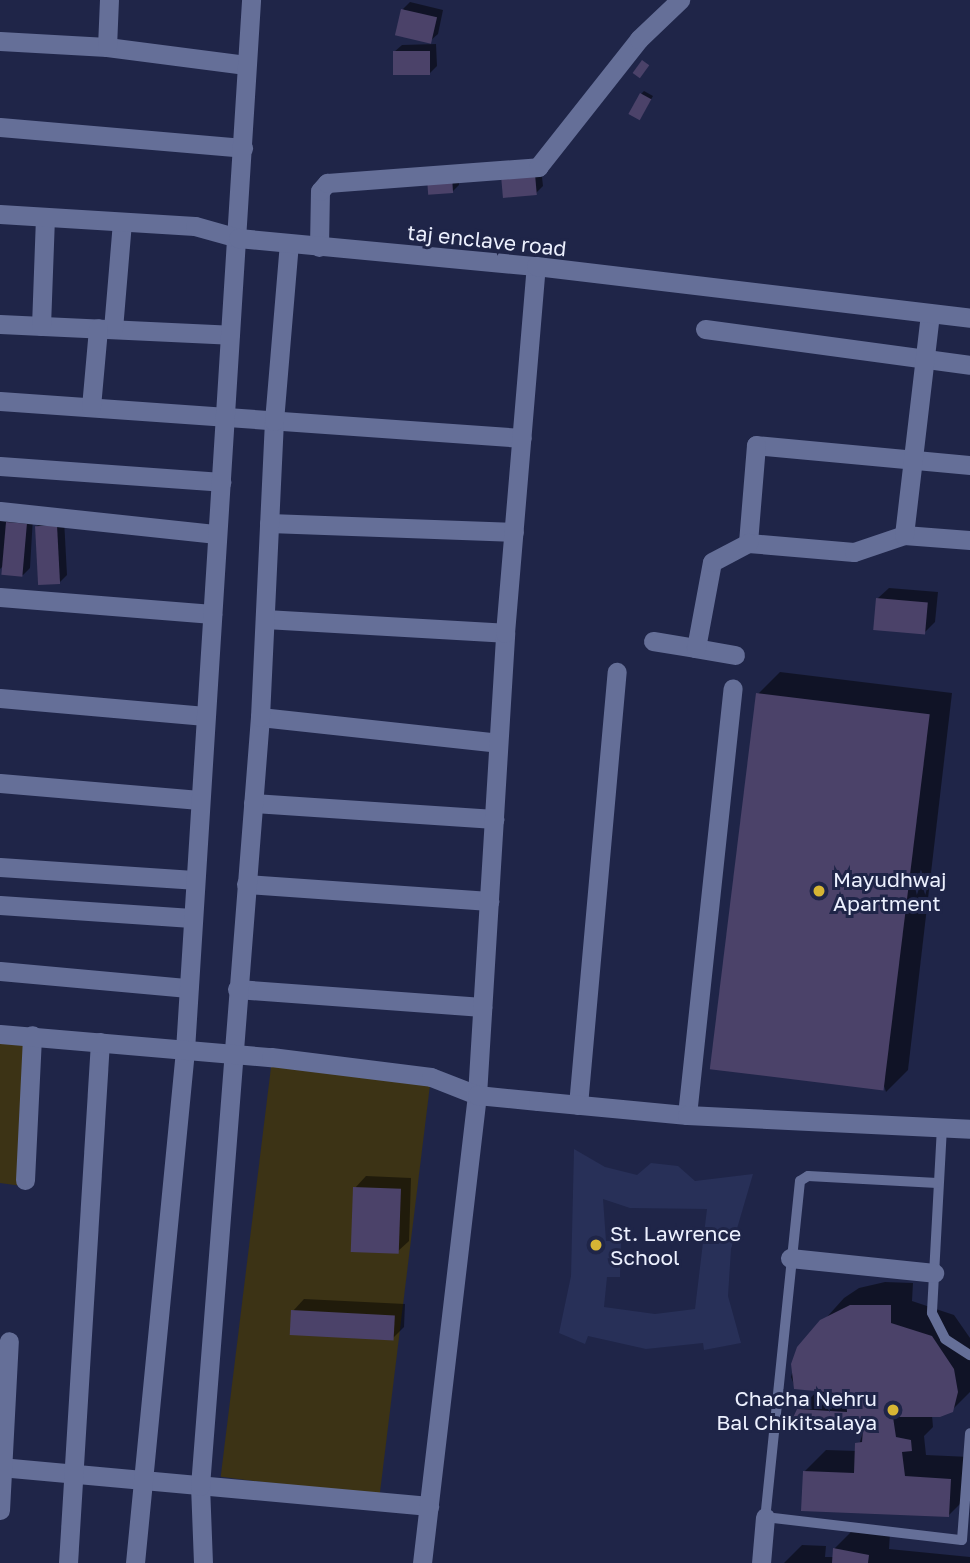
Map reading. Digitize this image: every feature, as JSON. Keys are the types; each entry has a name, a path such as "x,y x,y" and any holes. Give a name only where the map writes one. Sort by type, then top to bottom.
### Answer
{"street":[{"path":"107,47 109,0"},
{"path":"135,1563 141,1478 185,1050 222,417 238,238 251,0"},
{"path":"319,247 320,191 327,183 538,167 639,39 680,0"},
{"path":"0,41 107,47 246,65"},
{"path":"0,127 243,148"},
{"name":"taj enclave road","path":"0,214 195,226 238,238 536,266 970,318"},
{"path":"41,326 44,218"},
{"path":"90,407 122,222"},
{"path":"203,1563 200,1486 231,1054 260,717 274,421 289,244"},
{"path":"422,1563 477,1095 505,633 536,266"},
{"path":"904,535 930,314"},
{"path":"0,324 230,335"},
{"path":"705,330 970,365"},
{"path":"0,401 522,438"},
{"path":"748,543 756,445 970,465"},
{"path":"0,466 220,482"},
{"path":"0,511 217,534"},
{"path":"269,523 514,533"},
{"path":"696,648 712,562 748,543 854,552 904,535 970,540"},
{"path":"0,597 212,614"},
{"path":"265,619 505,633"},
{"path":"653,641 734,656"},
{"path":"570,1104 617,672"},
{"path":"687,1115 733,688"},
{"path":"0,698 205,716"},
{"path":"260,717 498,743"},
{"path":"0,783 199,800"},
{"path":"253,803 494,819"},
{"path":"0,867 194,880"},
{"path":"246,884 489,901"},
{"path":"0,905 192,918"},
{"path":"0,971 188,988"},
{"path":"237,989 482,1007"},
{"path":"0,1034 231,1054 431,1077 477,1095 538,1101 687,1115 970,1129"},
{"path":"25,1180 32,1035"},
{"path":"68,1563 100,1042"},
{"path":"790,1258 934,1273"},
{"path":"0,1510 9,1341"},
{"path":"2,1467 429,1506"},
{"path":"761,1563 765,1517"}],"lane":[{"path":"942,1127 932,1313 945,1339 970,1354"},
{"path":"937,1183 804,1177 790,1258 765,1517 962,1540 970,1433"}],"shaded area":[{"path":"0,1042 32,1044 22,1186 0,1183"},
{"path":"272,1059 431,1078 380,1496 221,1477"},
{"name":"St. Lawrence School","path":"574,1149 605,1167 637,1175 651,1163 678,1166 695,1181 753,1174 731,1249 728,1296 741,1343 704,1350 703,1343 646,1349 588,1336 585,1344 559,1333 571,1276","holes":["603,1199 630,1208 707,1209 695,1309 655,1314 604,1307 607,1277 620,1277 621,1241 606,1241"]}],"building":[{"path":"401,9 437,17 431,44 395,35"},
{"path":"393,51 430,51 430,75 393,75"},
{"path":"642,60 649,65 640,78 633,73"},
{"path":"640,93 651,99 640,120 628,114"},
{"path":"535,174 537,195 503,198 501,177"},
{"path":"452,177 453,193 428,195 427,179"},
{"path":"6,522 27,524 22,577 1,575"},
{"path":"57,525 60,584 38,585 35,526"},
{"path":"876,598 928,603 925,634 873,630"},
{"name":"Mayudhwaj Apartment","path":"756,693 930,714 884,1091 710,1069"},
{"path":"353,1187 401,1189 399,1254 351,1252"},
{"path":"850,1305 891,1305 891,1323 932,1336 954,1369 958,1392 953,1412 940,1417 893,1417 896,1437 911,1440 912,1451 902,1452 905,1476 951,1479 949,1517 801,1511 803,1471 854,1473 855,1443 862,1442 863,1430 799,1425 792,1420 797,1409 847,1412 846,1394 794,1389 791,1364 797,1347 820,1320"},
{"path":"291,1310 395,1315 394,1340 290,1335"},
{"path":"833,1548 869,1555 868,1563 832,1563"}],"place":[{"name":"Mayudhwaj Apartment","path":"819,891"},
{"name":"St. Lawrence School","path":"596,1245"},
{"name":"Chacha Nehru Bal Chikitsalaya","path":"893,1410"}]}
